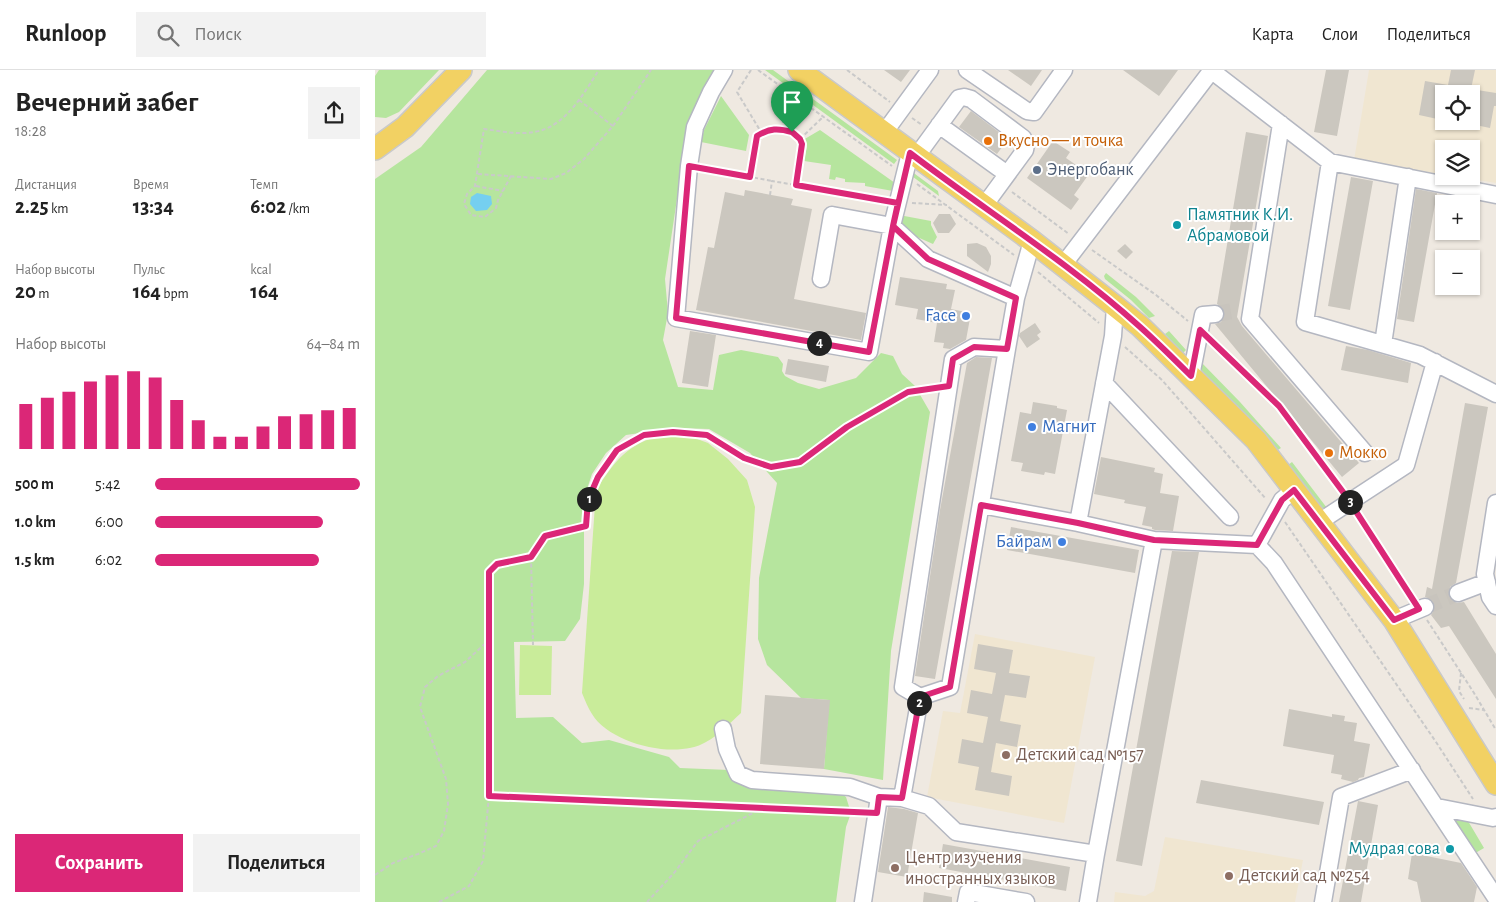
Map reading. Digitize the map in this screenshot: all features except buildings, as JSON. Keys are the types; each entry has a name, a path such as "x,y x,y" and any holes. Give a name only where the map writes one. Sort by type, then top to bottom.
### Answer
{"main road":[{"path":"375,149 405,127 461,70"},
{"path":"799,70 1063,265 1140,326 1256,440 1394,620 1496,784"},
{"path":"375,129 387,130 405,127"}],"street":[{"path":"724,70 711,92 695,127 689,166 676,318 869,352 893,226 905,176 913,155 959,98 971,99 1023,138 1026,144 1025,150 984,206"},
{"path":"884,133 930,70"},
{"path":"967,70 1027,111 1034,112 1064,70"},
{"path":"1063,265 1212,70 1330,162 1496,195"},
{"path":"1281,124 1245,308 1250,319 1365,453"},
{"path":"939,125 1007,174"},
{"path":"1330,162 1305,322 1421,355 1496,394"},
{"path":"1383,344 1408,177"},
{"path":"821,279 832,215 893,226 928,259 1016,298"},
{"path":"1007,349 974,347 953,359 903,687 920,697 950,687 1016,298 1032,242"},
{"path":"1078,523 1113,336 1115,306"},
{"path":"1191,376 1203,316 1215,314"},
{"path":"1319,522 1406,466 1435,362"},
{"path":"1104,383 1230,517"},
{"path":"1257,545 1282,500 1294,490"},
{"path":"1496,503 1485,574 1490,597 1496,606"},
{"path":"981,505 1078,523 1154,540 1257,545 1274,563 1496,898"},
{"path":"1088,902 1154,540"},
{"path":"1458,593 1487,582"},
{"path":"1394,620 1422,608"},
{"path":"902,798 920,697"},
{"path":"723,729 727,749 738,774 752,780 850,787 878,805 902,798 929,806 956,832 1096,854"},
{"path":"1323,902 1341,797 1412,770"},
{"path":"865,896 878,805"},
{"path":"1437,807 1496,817"},
{"path":"966,902 968,892 1026,902"}],"path":[{"path":"511,176 495,208 485,217 471,215 464,204 467,194 475,186 483,129 534,132 555,124 573,108 599,70"},
{"path":"478,174 551,179 566,173 584,159 613,126 651,70"},
{"path":"751,70 737,92 762,133"},
{"path":"689,166 898,203 947,205 758,70"},
{"path":"781,129 791,93"},
{"path":"579,100 613,126"},
{"path":"800,139 823,117"},
{"path":"750,177 757,136 771,128 781,129 792,132 800,139 802,144 796,185"},
{"path":"771,195 772,180"},
{"path":"475,186 503,191"},
{"path":"1092,250 1156,294 1200,330 1279,406 1350,502 1422,608 1496,730"},
{"path":"1162,380 1276,510 1436,742 1476,804"},
{"path":"533,645 531,557 545,536 586,526 588,500 598,477 617,450 644,435 673,432 707,435 744,458 771,467 790,464 800,462 847,427 908,392 949,386"},
{"path":"439,902 469,886 483,861 489,796 489,572 497,564 531,557"},
{"path":"375,875 393,862 436,846 444,831 448,804 446,779 421,707 425,688 438,676 465,662 489,640"},
{"path":"1461,672 1459,691 1464,700"},
{"path":"1469,708 1483,710"},
{"path":"489,796 761,809 878,805"},
{"path":"647,902 674,873 698,841 761,809"}],"shaded area":[{"path":"1369,70 1496,70 1496,183 1480,180 1480,140 1435,140 1435,174 1354,160"},
{"name":"Детский сад №157","path":"975,634 1095,657 1064,823 927,797 943,711 960,713"},
{"name":"Детский сад №254","path":"1165,837 1303,860 1295,902 1114,902 1115,892 1145,896 1154,891"}],"green space":[{"path":"379,70 439,70 399,112 386,118 375,117 375,76"},
{"path":"487,70 724,70 687,132 665,279 668,313 663,340 678,387 713,390 719,355 741,350 778,357 783,364 782,371 785,376 798,383 819,389 856,378 881,353 893,356 902,374 915,386 930,412 891,651 883,780 824,769 829,700 801,698 767,665 758,639 759,578 777,483 750,453 709,429 676,428 626,435 606,453 592,474 584,498 584,584 580,619 565,641 514,642 516,718 553,717 582,743 609,740 669,757 680,768 729,770 838,791 846,797 851,813 846,827 836,902 375,902 375,179 421,147"},
{"path":"765,70 773,70 897,160 894,164"},
{"path":"721,96 749,135 746,151 701,142 704,130"},
{"path":"820,130 895,183 893,191 865,186 865,183 845,182 845,179 836,177 835,180 829,179 831,165 804,161 807,146 803,140"},
{"path":"911,171 938,191 939,196 909,174"},
{"path":"899,215 931,221 937,237 933,244 899,229"},
{"path":"1106,273 1136,297 1155,316 1149,318 1131,300 1105,279"},
{"path":"1169,331 1186,350 1183,353 1165,334"},
{"path":"1201,362 1281,448 1276,451 1198,367"},
{"path":"662,435 689,436 708,443 728,459 747,480 755,507 741,713 706,742 693,747 678,749 661,749 645,746 613,734 601,725 592,714 582,693 596,490 609,470 623,455 640,443"},
{"path":"1292,462 1327,508 1323,511 1288,465"},
{"path":"520,645 552,646 551,695 519,695"},
{"path":"1451,819 1468,821 1484,848 1472,855"}],"water":[{"path":"477,193 491,196 492,204 487,210 476,211 470,204 471,197"}],"tunnel":[{"path":"1215,314 1238,310"},
{"path":"1425,607 1458,593"}],"place":[{"name":"Вкусно — и точка","path":"988,141"},
{"name":"Энергобанк","path":"1037,170"},
{"name":"Памятник К.И. Абрамовой","path":"1177,225"},
{"name":"Face","path":"966,316"},
{"name":"Магнит","path":"1032,427"},
{"name":"Мокко","path":"1329,453"},
{"name":"Байрам","path":"1062,542"},
{"name":"Детский сад №157","path":"1006,755"},
{"name":"Мудрая сова","path":"1450,849"},
{"name":"Центр изучения иностранных языков","path":"895,868"},
{"name":"Детский сад №254","path":"1229,876"}],"route":[{"path":"792,132 771,128 757,136 750,177 689,166 676,318 869,352 893,226 910,153 1032,242 1115,306 1140,326 1191,376 1200,330 1279,406 1346,496 1419,609 1394,620 1294,490 1282,500 1257,545 1154,540 1078,523 981,505 950,687 920,697 902,798 879,797 877,813 489,796 489,572 497,564 531,557 545,536 586,526 588,500 598,477 617,450 644,435 673,432 707,435 744,458 771,467 800,462 847,427 908,392 949,386 953,359 974,347 1007,349 1016,298 928,259 893,226 898,203 796,185 802,144 800,139 792,132"}]}
